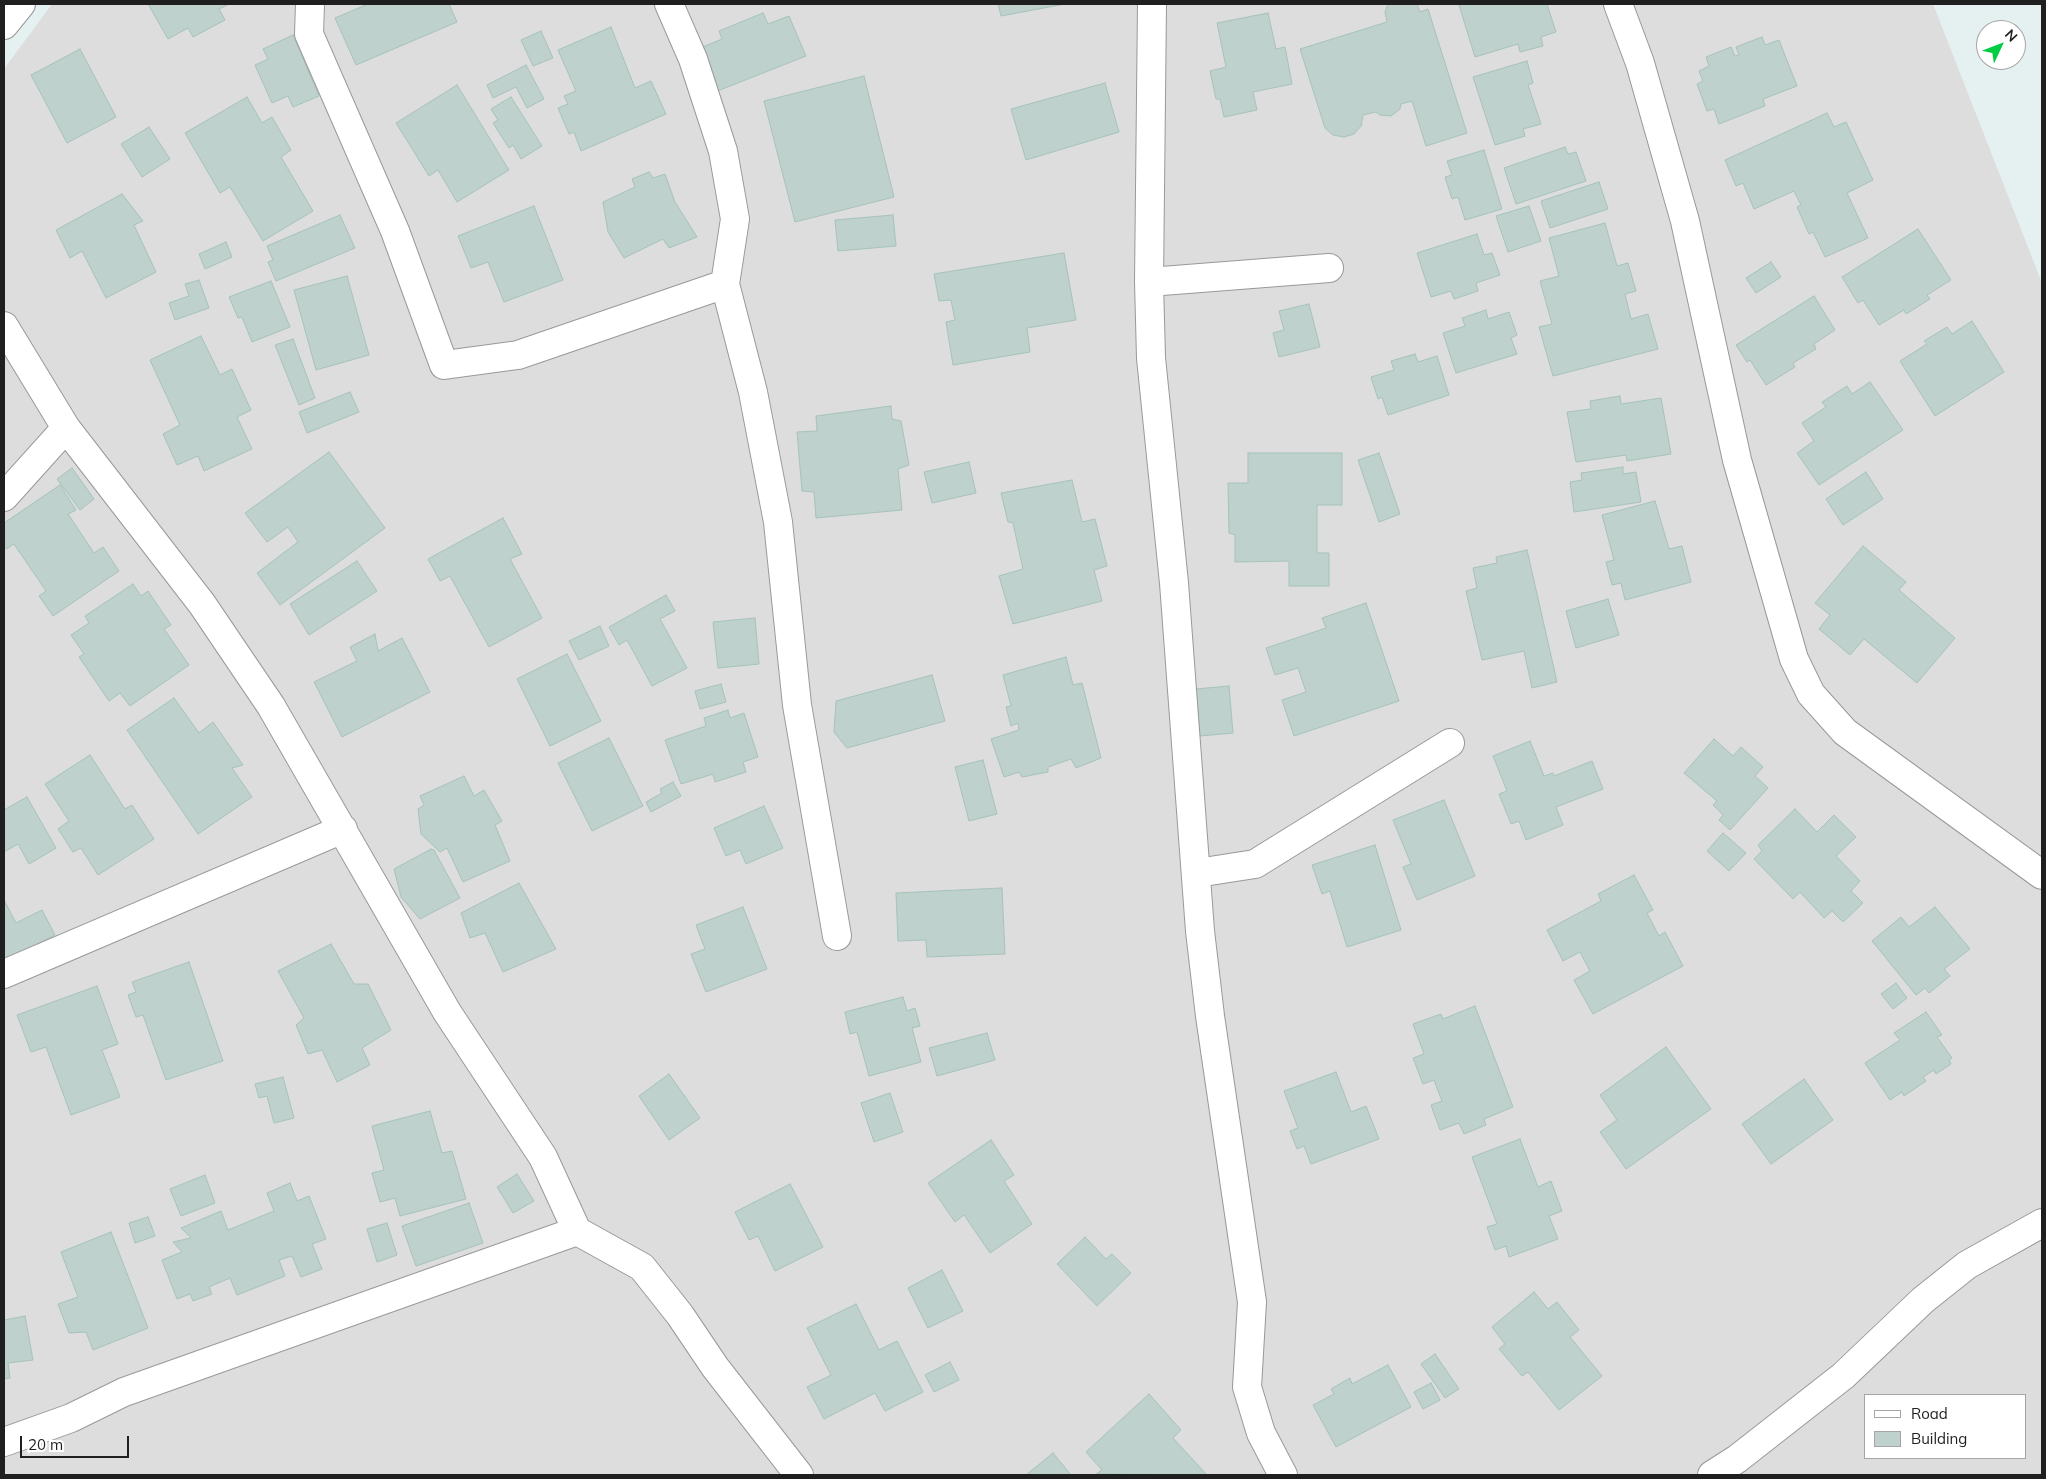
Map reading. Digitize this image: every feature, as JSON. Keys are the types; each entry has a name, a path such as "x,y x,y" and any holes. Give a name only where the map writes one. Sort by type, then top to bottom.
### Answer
{"street":[{"path":"4,25 20,4"},
{"path":"310,4 309,34 395,231 444,365 518,355 725,284"},
{"path":"669,4 694,59 724,151 736,219 725,284 753,392 778,522 797,705 837,936"},
{"path":"1152,4 1149,282 1151,358 1174,582 1200,931 1210,1016 1252,1302 1247,1387 1261,1433 1283,1475"},
{"path":"1618,4 1640,63 1685,220 1737,460 1794,659 1811,694 1845,732 2042,875"},
{"path":"1149,282 1329,268"},
{"path":"4,326 66,428 202,604 271,706 447,1012 543,1157 577,1231 642,1268 680,1315 715,1367 799,1475"},
{"path":"4,497 66,428"},
{"path":"1197,873 1255,864 1450,743"},
{"path":"4,974 343,829"},
{"path":"1712,1475 1737,1459 1843,1376 1923,1300 1967,1264 2042,1223"},
{"path":"4,1442 71,1418 124,1392 577,1231"}],"shaded area":[{"path":"52,4 1933,4 2042,283 2042,1475 4,1475 4,69"}],"building":[{"path":"148,4 229,4 219,9 225,20 193,37 188,28 168,39"},
{"path":"368,4 449,4 457,22 356,65 335,18"},
{"path":"998,4 1065,4 1001,16"},
{"path":"1388,4 1417,4 1420,12 1428,9 1467,133 1426,146 1412,101 1401,104 1400,109 1391,116 1380,115 1376,112 1363,115 1361,126 1354,134 1344,137 1333,135 1325,128 1300,49 1387,22 1385,12"},
{"path":"1547,4 1556,32 1541,37 1543,46 1520,52 1518,44 1475,57 1459,5"},
{"path":"763,13 768,24 789,16 806,56 715,92 698,49 722,39 719,31"},
{"path":"1268,13 1276,49 1285,47 1292,84 1253,92 1257,110 1224,117 1220,99 1216,99 1210,71 1226,67 1217,23"},
{"path":"611,27 635,88 651,81 666,114 581,151 574,132 569,134 558,108 568,104 564,96 576,91 558,50"},
{"path":"541,31 553,58 533,66 521,40"},
{"path":"293,35 319,96 293,107 288,96 272,103 255,65 268,59 263,49"},
{"path":"1762,37 1765,45 1779,40 1797,86 1763,99 1765,106 1719,124 1714,109 1707,111 1697,84 1703,81 1699,71 1709,66 1706,57 1731,47 1735,56 1739,55 1736,47"},
{"path":"80,49 116,117 67,143 31,75"},
{"path":"1527,61 1533,83 1528,85 1541,124 1523,129 1525,136 1495,145 1473,77"},
{"path":"526,65 544,99 527,108 516,87 493,98 487,85"},
{"path":"864,76 894,197 795,222 764,101"},
{"path":"1105,83 1119,132 1026,160 1011,109"},
{"path":"457,85 509,170 457,202 438,170 429,176 396,123"},
{"path":"247,97 262,123 272,117 291,150 281,157 313,211 263,241 230,187 220,193 185,133"},
{"path":"511,97 542,146 521,159 513,145 509,148 493,123 498,120 491,109"},
{"path":"1827,113 1834,127 1846,122 1873,180 1847,193 1868,238 1825,257 1813,232 1809,234 1797,207 1801,205 1794,191 1754,209 1743,183 1736,186 1725,160"},
{"path":"149,127 170,159 142,177 121,144"},
{"path":"1565,147 1568,154 1576,152 1586,181 1516,204 1504,168"},
{"path":"1484,150 1502,209 1465,220 1458,197 1452,199 1445,177 1452,175 1447,161"},
{"path":"649,172 653,178 665,174 675,202 697,237 669,248 663,239 624,258 608,232 603,202 635,187 632,179"},
{"path":"1599,182 1608,209 1550,228 1541,201"},
{"path":"122,194 143,221 134,225 156,272 106,298 82,251 70,258 56,230"},
{"path":"534,206 563,280 504,302 488,262 471,268 458,236"},
{"path":"1529,206 1541,241 1508,252 1496,216"},
{"path":"340,215 355,248 276,281 268,262 273,260 267,246"},
{"path":"893,215 896,246 838,251 835,220"},
{"path":"1605,223 1617,266 1628,263 1636,291 1625,294 1631,319 1648,314 1658,349 1553,376 1539,327 1552,324 1540,281 1559,276 1549,238"},
{"path":"1918,229 1951,280 1927,295 1930,299 1906,314 1904,310 1879,325 1863,300 1858,303 1842,277"},
{"path":"1477,234 1484,255 1492,253 1500,275 1476,283 1478,291 1454,299 1451,291 1431,297 1417,253"},
{"path":"226,242 232,257 205,269 199,254"},
{"path":"1064,253 1076,320 1027,328 1030,352 953,365 946,322 955,320 951,300 939,301 934,274"},
{"path":"1771,262 1781,277 1756,293 1746,278"},
{"path":"347,276 369,355 316,370 294,290"},
{"path":"199,280 209,308 175,320 169,303 189,296 185,284"},
{"path":"271,281 290,327 252,342 242,317 238,318 229,297"},
{"path":"1814,296 1835,330 1814,344 1816,349 1793,363 1795,367 1766,385 1750,360 1747,362 1736,345"},
{"path":"1309,304 1320,347 1279,357 1273,333 1284,330 1279,311"},
{"path":"1486,310 1488,319 1509,312 1517,335 1511,338 1517,354 1456,373 1443,333 1465,326 1462,318"},
{"path":"1972,321 2004,372 1935,416 1900,361 1927,344 1924,341 1947,327 1952,334"},
{"path":"201,336 220,375 232,369 251,410 237,417 252,449 204,471 198,456 177,465 163,434 180,425 150,360"},
{"path":"293,339 315,398 299,405 275,345"},
{"path":"1415,354 1418,362 1437,356 1449,395 1388,415 1382,397 1378,399 1371,377 1394,370 1391,361"},
{"path":"1870,382 1903,430 1819,485 1797,453 1814,441 1802,423 1826,407 1822,402 1847,386 1852,394"},
{"path":"350,392 359,412 307,433 299,412"},
{"path":"1620,396 1621,404 1661,398 1671,454 1627,461 1626,455 1576,462 1567,412 1591,409 1590,401"},
{"path":"891,406 892,419 901,421 909,465 898,469 902,510 816,518 814,492 802,491 797,432 817,431 816,416"},
{"path":"329,452 385,528 280,605 257,573 298,542 288,527 267,542 245,513"},
{"path":"1248,453 1342,453 1342,505 1317,505 1317,553 1329,553 1329,586 1289,586 1289,561 1235,562 1235,535 1229,533 1228,483 1248,483"},
{"path":"1379,453 1400,514 1379,522 1358,460"},
{"path":"969,462 976,493 932,503 924,472"},
{"path":"1623,467 1623,474 1636,472 1641,502 1574,512 1570,482 1582,480 1581,473"},
{"path":"72,468 94,499 80,510 57,479"},
{"path":"1866,472 1883,499 1843,525 1826,499"},
{"path":"1072,480 1082,522 1095,519 1107,566 1094,570 1102,601 1013,624 999,576 1023,569 1013,523 1008,522 1001,493"},
{"path":"60,485 76,510 68,514 94,553 103,547 119,571 53,616 39,596 46,591 14,544 6,549 4,546 4,523"},
{"path":"1655,501 1669,549 1682,546 1691,582 1625,600 1621,583 1612,585 1606,562 1614,560 1602,515"},
{"path":"503,518 522,554 510,559 542,618 489,647 450,576 440,581 428,559"},
{"path":"1863,546 1906,582 1899,590 1955,638 1917,683 1864,639 1850,655 1819,629 1830,615 1815,603"},
{"path":"1527,550 1557,682 1532,688 1524,651 1482,660 1466,591 1477,588 1473,568 1497,563 1496,557"},
{"path":"357,561 377,591 309,635 290,604"},
{"path":"133,584 141,596 148,591 171,625 164,629 189,665 130,706 120,693 109,701 79,657 84,654 71,635 89,623 85,616"},
{"path":"666,595 675,611 660,619 687,668 652,686 627,640 619,645 609,627"},
{"path":"1608,599 1619,635 1576,648 1566,611"},
{"path":"1366,603 1399,701 1294,736 1282,700 1306,692 1298,668 1275,675 1266,648 1326,628 1322,618"},
{"path":"755,618 759,664 718,668 713,622"},
{"path":"600,626 609,646 579,660 569,641"},
{"path":"375,634 378,651 402,638 430,692 342,737 314,682 357,661 350,647"},
{"path":"567,654 601,721 550,746 517,679"},
{"path":"1066,657 1073,685 1082,683 1101,758 1076,768 1071,759 1048,767 1048,772 1022,777 1019,772 1004,777 991,739 1019,730 1018,723 1011,726 1006,707 1011,706 1003,675"},
{"path":"932,675 945,721 847,748 834,732 836,701"},
{"path":"721,684 726,702 700,709 695,691"},
{"path":"1229,686 1233,733 1200,736 1196,689"},
{"path":"174,698 199,733 213,722 243,765 232,768 252,797 198,834 127,730"},
{"path":"728,710 730,718 744,713 758,757 743,762 746,772 715,782 713,774 681,784 665,740 706,726 704,718"},
{"path":"609,738 643,806 592,831 558,763"},
{"path":"1714,739 1733,756 1741,747 1763,767 1755,776 1768,788 1730,830 1719,820 1723,815 1713,805 1717,801 1684,773"},
{"path":"1530,741 1544,776 1553,773 1554,776 1592,761 1603,789 1556,807 1563,825 1526,840 1519,821 1511,824 1499,794 1507,791 1493,756"},
{"path":"90,755 125,809 132,805 154,839 98,875 81,848 73,852 58,829 69,821 45,784"},
{"path":"983,760 997,814 969,821 955,767"},
{"path":"464,776 474,796 484,790 502,821 495,825 510,861 463,882 447,848 440,852 421,834 418,809 424,805 420,796"},
{"path":"673,782 681,796 651,812 646,802 662,793 660,789"},
{"path":"27,797 56,848 29,864 18,844 4,852 4,810"},
{"path":"1444,800 1475,876 1417,900 1403,867 1411,864 1393,820"},
{"path":"764,806 783,848 746,864 740,850 726,856 714,828"},
{"path":"1795,809 1817,832 1834,815 1856,837 1836,856 1860,881 1851,891 1863,903 1843,922 1832,911 1824,918 1800,892 1793,899 1754,859 1762,851 1758,845"},
{"path":"1723,833 1746,853 1729,871 1707,851"},
{"path":"1375,845 1401,930 1347,947 1330,891 1322,894 1312,865"},
{"path":"431,849 434,850 460,898 420,919 401,897 394,869"},
{"path":"1634,875 1653,910 1647,913 1659,936 1665,932 1683,966 1593,1014 1574,980 1590,971 1580,952 1563,961 1547,930 1601,901 1598,894"},
{"path":"519,883 556,949 503,972 485,933 470,938 461,913"},
{"path":"1002,888 1005,954 927,957 926,940 898,941 896,893"},
{"path":"4,900 16,923 42,910 55,935 4,961"},
{"path":"743,907 767,969 706,992 691,954 705,949 696,925"},
{"path":"1935,907 1970,949 1944,969 1950,976 1929,993 1925,988 1916,995 1872,941 1901,917 1909,927"},
{"path":"331,944 354,984 368,984 391,1030 362,1048 370,1065 337,1082 322,1050 308,1054 296,1025 304,1018 278,971"},
{"path":"189,962 223,1061 166,1080 143,1015 136,1017 128,995 136,992 132,982"},
{"path":"1896,983 1907,998 1893,1009 1881,994"},
{"path":"97,986 118,1044 102,1050 120,1097 71,1115 46,1047 31,1052 17,1015"},
{"path":"903,997 907,1011 915,1008 920,1026 912,1028 921,1062 869,1076 857,1032 850,1034 845,1012"},
{"path":"1475,1006 1513,1107 1484,1119 1486,1125 1464,1134 1459,1123 1440,1130 1431,1105 1442,1101 1434,1080 1423,1084 1413,1058 1424,1054 1413,1024 1441,1014 1443,1019"},
{"path":"1926,1012 1942,1035 1937,1037 1952,1058 1949,1060 1951,1064 1936,1074 1934,1070 1923,1077 1926,1081 1904,1096 1902,1092 1890,1100 1865,1063 1900,1040 1894,1033"},
{"path":"987,1033 995,1060 937,1076 929,1048"},
{"path":"1666,1047 1711,1109 1626,1169 1600,1132 1617,1120 1600,1095"},
{"path":"1336,1072 1351,1112 1366,1106 1379,1139 1311,1164 1304,1146 1297,1149 1290,1131 1298,1128 1284,1091"},
{"path":"669,1074 700,1118 669,1140 639,1096"},
{"path":"283,1077 294,1118 274,1123 267,1096 259,1098 255,1084"},
{"path":"1804,1079 1833,1120 1771,1164 1742,1124"},
{"path":"890,1093 903,1132 874,1142 861,1103"},
{"path":"430,1111 442,1153 452,1151 466,1199 400,1216 395,1198 380,1202 372,1173 384,1170 372,1126"},
{"path":"1520,1139 1538,1187 1551,1181 1562,1211 1549,1216 1558,1239 1509,1257 1506,1246 1495,1250 1487,1227 1497,1224 1472,1157"},
{"path":"991,1140 1014,1175 1004,1181 1032,1224 990,1253 964,1215 955,1222 928,1183"},
{"path":"517,1174 534,1201 513,1213 497,1187"},
{"path":"205,1175 215,1203 181,1216 170,1189"},
{"path":"290,1183 297,1201 309,1196 326,1239 312,1244 322,1269 301,1277 292,1256 279,1260 285,1276 237,1295 230,1278 209,1287 212,1294 193,1301 190,1294 177,1299 162,1260 182,1252 173,1242 191,1238 181,1228 221,1211 228,1230 274,1211 267,1193"},
{"path":"790,1184 823,1247 775,1271 758,1236 749,1240 735,1212"},
{"path":"469,1203 483,1243 416,1266 402,1226"},
{"path":"148,1217 155,1236 135,1243 129,1223"},
{"path":"387,1223 397,1255 377,1262 367,1229"},
{"path":"111,1232 148,1328 93,1350 86,1332 69,1333 58,1304 78,1297 61,1252"},
{"path":"1085,1237 1106,1259 1112,1254 1131,1273 1097,1306 1057,1264"},
{"path":"942,1270 963,1311 928,1328 908,1288"},
{"path":"1534,1292 1548,1309 1557,1302 1579,1330 1570,1337 1602,1376 1559,1410 1528,1372 1522,1376 1499,1349 1505,1344 1492,1327"},
{"path":"856,1304 879,1350 897,1341 923,1392 885,1411 875,1393 824,1419 807,1387 831,1375 807,1328"},
{"path":"25,1316 33,1360 8,1363 10,1378 4,1379 4,1320"},
{"path":"1435,1354 1459,1389 1445,1398 1421,1364"},
{"path":"950,1362 959,1380 934,1392 925,1375"},
{"path":"1388,1365 1411,1407 1336,1447 1313,1405 1334,1394 1331,1389 1350,1378 1352,1384"},
{"path":"1431,1383 1440,1400 1423,1409 1414,1392"},
{"path":"1149,1394 1181,1430 1173,1438 1207,1475 1096,1474 1102,1470 1086,1452"},
{"path":"1053,1453 1071,1475 1026,1475"}]}
